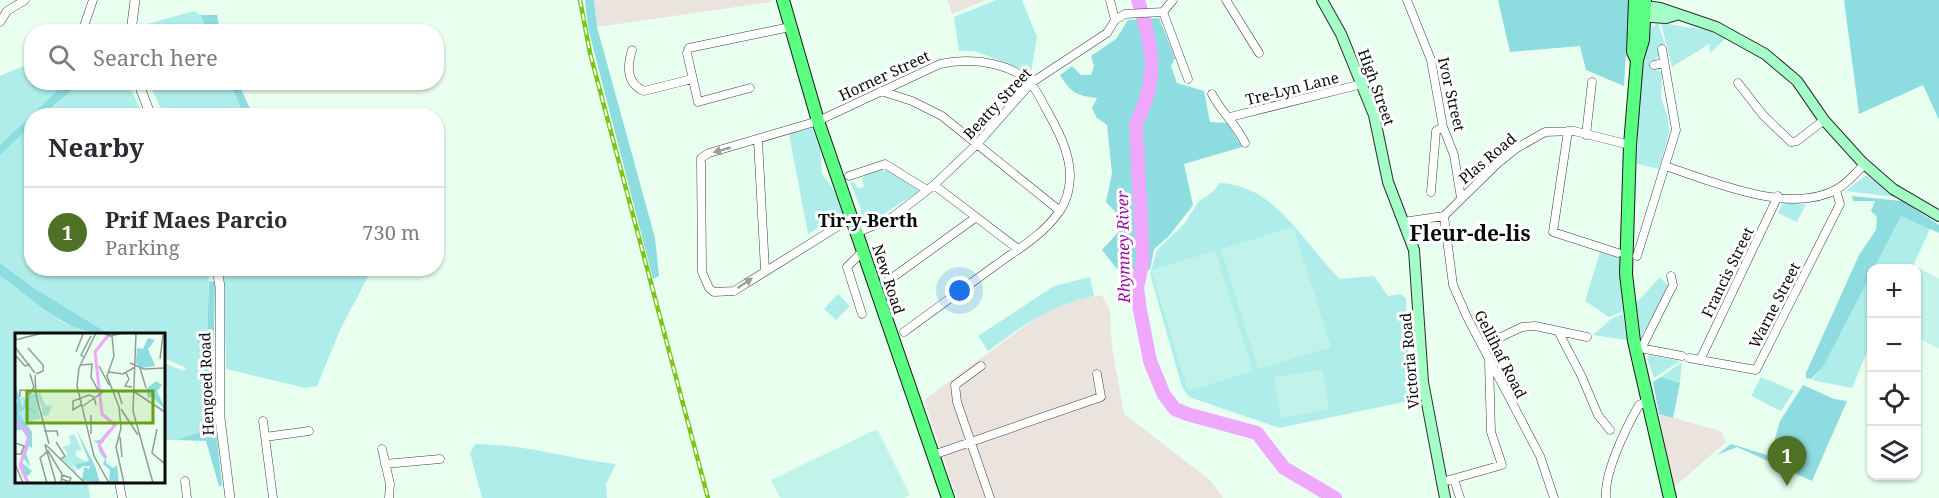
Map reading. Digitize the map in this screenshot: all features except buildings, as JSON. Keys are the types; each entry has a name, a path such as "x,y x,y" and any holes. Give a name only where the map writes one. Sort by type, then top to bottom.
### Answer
{"main road":[{"name":"New Road","path":"783,0 818,120 948,498"},
{"name":"High Street","path":"1322,0 1341,34 1374,115 1388,182 1403,222"},
{"path":"1670,498 1648,401 1626,274 1630,145 1637,60 1633,52 1640,7 1668,10 1676,15 1716,27 1765,54 1797,81 1824,120 1865,164 1893,189 1939,216"},
{"name":"Victoria Road","path":"1403,222 1414,250 1423,382 1445,498"}],"street":[{"path":"0,22 7,10 25,0"},
{"path":"85,24 93,0"},
{"path":"132,24 135,0"},
{"path":"1110,0 1115,20"},
{"path":"1173,0 1160,12 1188,79"},
{"path":"1226,0 1259,53"},
{"name":"Ivor Street","path":"1407,0 1431,60 1443,127 1454,155 1461,198"},
{"name":"Beatty Street","path":"858,232 890,219 930,188 977,144 1031,83 1107,33 1115,20 1125,14 1160,12"},
{"path":"750,88 698,102 687,53 689,48 790,27"},
{"path":"1637,256 1676,130 1662,49"},
{"path":"632,50 629,71 631,81 644,91 692,79"},
{"name":"Horner Street","path":"765,270 734,291 714,292 704,280 700,246 701,158 709,153 818,120 926,69 957,60 997,66 1031,83"},
{"path":"1654,65 1664,63"},
{"path":"1586,135 1592,82"},
{"path":"904,332 1041,232 1060,211 1069,186 1066,152 1031,83"},
{"path":"1738,83 1763,115 1791,142 1797,141 1824,120"},
{"name":"Tre-Lyn Lane","path":"1230,117 1362,84"},
{"path":"141,90 148,108"},
{"path":"881,91 930,109 1060,211"},
{"name":"Tre-Lyn Lane","path":"1212,94 1220,109 1230,117 1245,142"},
{"path":"1431,192 1436,131 1443,127"},
{"path":"1568,131 1553,232 1618,253"},
{"name":"Plas Road","path":"1444,216 1517,148 1545,132 1568,131 1630,145"},
{"path":"758,140 765,270 853,217"},
{"path":"849,176 885,164 930,188 1018,249"},
{"path":"1665,166 1756,195 1809,197 1836,190 1865,164"},
{"name":"Warne Street","path":"1639,348 1756,370 1840,204 1836,190"},
{"name":"Francis Street","path":"1700,360 1778,196"},
{"path":"1403,222 1444,216"},
{"name":"Gellihaf Road","path":"1444,216 1453,285 1482,346 1540,456 1554,498"},
{"path":"885,283 975,218"},
{"path":"861,314 847,267 864,250"},
{"name":"Hengoed Road","path":"218,276 220,418 230,498"},
{"path":"1639,348 1673,285 1671,276"},
{"path":"1482,346 1519,327 1535,326 1587,337"},
{"path":"1558,331 1581,375 1598,415 1610,430"},
{"path":"1442,482 1502,465 1491,432 1490,361"},
{"path":"981,366 955,385 957,402 990,498"},
{"path":"933,455 1101,397 1097,374"},
{"path":"1606,498 1608,477 1634,415 1639,405 1648,401"},
{"path":"263,421 273,498"},
{"path":"265,437 309,431"},
{"path":"382,450 390,484 389,498"},
{"path":"385,464 440,459"},
{"path":"1454,479 1460,498"},
{"path":"185,481 188,498"},
{"path":"119,483 122,498"}],"shaded area":[{"path":"585,0 594,0 597,27 655,238 659,276 653,279 588,28"},
{"path":"594,0 771,0 771,2 597,27"},
{"path":"948,0 986,0 952,14"},
{"path":"996,0 1022,0 1037,37 1031,72 974,51 959,51 954,17"},
{"path":"1498,0 1629,0 1624,86 1586,70 1580,46 1510,52"},
{"path":"1844,0 1939,0 1939,120 1923,85 1859,114"},
{"path":"194,11 201,15 204,24 148,24"},
{"path":"201,15 217,15 219,24 204,24"},
{"path":"1159,18 1175,58 1171,66 1177,83 1204,91 1210,122 1227,123 1242,147 1184,164 1193,205 1169,236 1154,249 1150,270 1117,269 1102,250 1120,230 1123,220 1106,202 1112,173 1107,125 1097,118 1092,108 1097,98 1075,92 1060,75 1072,66 1081,75 1091,75 1094,66 1091,56 1116,39 1128,20"},
{"path":"1658,23 1665,45 1658,47 1659,55 1655,61 1656,68 1662,73 1661,98 1668,118 1669,133 1659,169 1637,164 1644,58 1652,27"},
{"path":"1661,23 1706,30 1726,38 1710,53 1709,44 1672,67"},
{"path":"24,66 24,90 58,90 39,108 24,108 24,122 0,145 0,76"},
{"path":"58,90 72,90 51,108 39,108"},
{"path":"71,90 131,90 140,108 52,108"},
{"path":"152,90 233,90 241,108 161,108"},
{"path":"233,90 241,90 250,108 241,108"},
{"path":"24,122 24,133 0,155 0,145"},
{"path":"812,128 820,149 822,173 835,192 842,213 808,234 789,134"},
{"path":"24,133 24,276 209,276 206,371 197,375 213,382 213,408 206,409 203,431 176,440 165,440 165,363 184,371 186,368 165,358 165,333 107,333 34,288 0,263 0,155"},
{"path":"881,170 892,172 919,191 876,219 860,220 861,209 850,182 855,183 858,188 864,187 862,179 866,174"},
{"path":"1865,176 1869,177 1896,197 1846,191"},
{"path":"1219,183 1239,186 1273,205 1340,279 1374,276 1388,296 1400,294 1406,298 1407,341 1414,400 1279,428 1189,397 1182,387 1150,274 1157,250 1185,223 1198,202 1214,191"},
{"path":"1852,196 1902,201 1939,225 1939,233 1901,216 1876,264 1867,264 1867,282 1823,367 1811,379 1806,378 1806,373 1859,255 1876,230 1877,217 1871,211 1875,201 1853,201"},
{"path":"1783,202 1806,204 1797,222 1778,213"},
{"path":"1901,215 1930,229 1914,264 1876,264"},
{"path":"1293,227 1331,347 1258,369 1221,249"},
{"path":"1215,251 1253,371 1188,391 1151,270"},
{"path":"1600,252 1619,258 1623,311 1609,317 1585,301"},
{"path":"0,263 34,288 107,333 93,333 65,322 0,276"},
{"path":"1921,269 1939,279 1939,349 1921,339"},
{"path":"0,276 62,322 90,333 15,333 15,483 88,483 90,498 0,498"},
{"path":"224,276 368,276 341,328 317,386 306,388 226,369"},
{"path":"1090,277 1094,296 1064,305 1038,317 988,351 978,336 1054,286"},
{"path":"1660,277 1669,287 1641,337 1636,303"},
{"path":"209,281 215,282 213,382 197,376 198,371 206,370"},
{"path":"1867,281 1867,352 1852,388 1812,380 1823,367"},
{"path":"838,294 850,306 836,320 824,309"},
{"path":"1102,295 1110,311 1112,347 1124,414 1210,480 1223,498 957,498 924,400 1044,312 1064,303"},
{"path":"1623,314 1627,340 1593,335 1611,319"},
{"path":"1650,355 1679,362 1654,378 1647,358"},
{"path":"1682,362 1680,383 1661,377"},
{"path":"1322,370 1329,409 1281,418 1274,377"},
{"path":"1661,377 1680,383 1673,418 1659,414 1653,382"},
{"path":"1761,377 1794,391 1781,411 1751,396"},
{"path":"1803,385 1834,399 1847,401 1812,481 1737,447 1717,455 1731,444 1770,456 1780,421"},
{"path":"213,408 222,486 219,486 206,441 176,440 203,431 201,418 206,409"},
{"path":"1659,414 1721,431 1726,442 1674,487"},
{"path":"877,429 910,495 904,498 780,498 771,480"},
{"path":"475,444 511,446 616,464 606,484 607,498 482,498 470,453"}],"waterway":[{"name":"Rhymney River","path":"1138,0 1147,33 1151,62 1148,92 1136,124 1143,260 1137,288 1150,361 1164,395 1175,409 1257,433 1284,468 1335,498"}],"railway":[{"path":"580,0 590,53 708,498"}],"place":[{"name":"Prif Maes Parcio","path":"1787,486"}],"district":[{"name":"Tir-y-Berth","path":"868,220"},
{"name":"Fleur-de-lis","path":"1470,233"}]}
